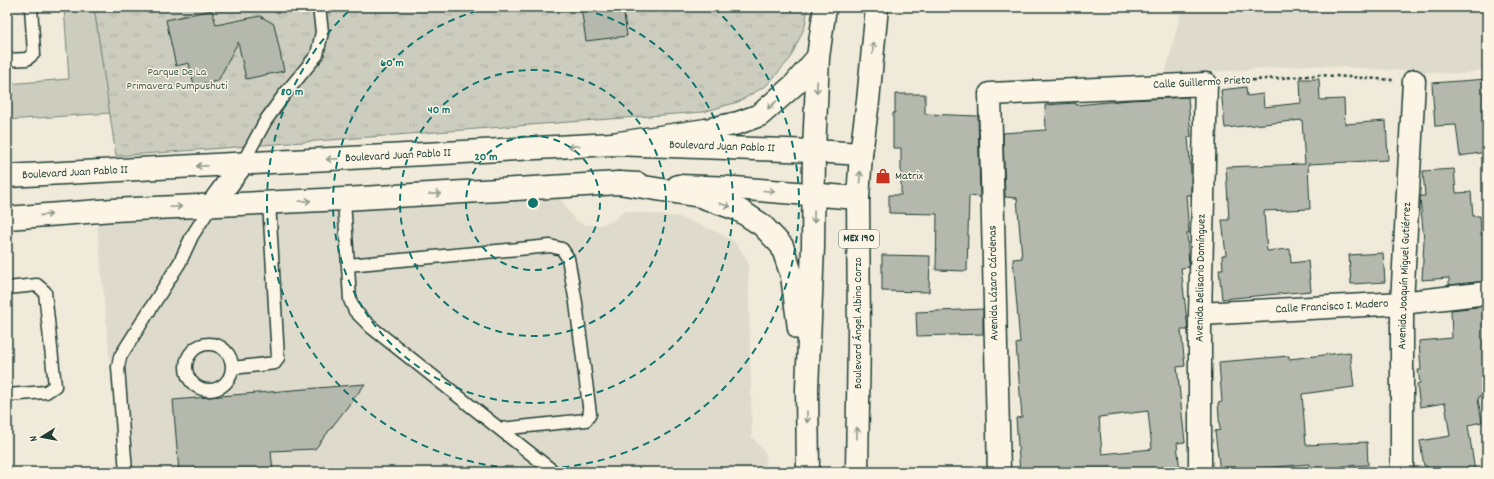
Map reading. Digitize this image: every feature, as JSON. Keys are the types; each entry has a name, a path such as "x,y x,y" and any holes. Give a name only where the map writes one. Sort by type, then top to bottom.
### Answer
{"street":[{"path":"808,472 807,389 814,195 814,151 818,57 826,7"},
{"name":"Boulevard Ángel Albino Corzo","path":"857,472 859,335 858,198 861,154 868,101 877,7"},
{"path":"613,144 706,130 738,123 760,115 795,84 818,57"},
{"name":"Avenida Joaquín Miguel Gutiérrez","path":"1402,472 1402,303 1414,81"},
{"name":"Calle Guillermo Prieto","path":"990,94 1206,84"},
{"name":"Avenida Belisario Domínguez","path":"1200,472 1200,314 1206,84"},
{"name":"Avenida Lázaro Cárdenas","path":"990,94 999,472"},
{"name":"Boulevard Juan Pablo II","path":"7,176 613,144 861,154"},
{"path":"212,205 242,164"},
{"path":"619,183 700,196 739,210 762,225 782,246 792,276 807,389"},
{"path":"7,218 113,210 344,199 619,183 734,188 858,198"},
{"name":"Calle Francisco I. Madero","path":"1200,314 1402,303 1487,293"}],"lane":[{"path":"7,60 27,59 34,53 31,7"},
{"path":"242,164 266,120 284,95 317,55 322,32 319,7"},
{"path":"344,199 350,300 355,311 371,327 554,472"},
{"path":"233,368 275,363 278,358 269,202"},
{"path":"126,472 118,367 120,357 180,262 192,236 212,205"},
{"path":"348,265 550,246 562,249 568,258 571,273 590,414 586,420 501,429"},
{"path":"7,288 37,286 45,292 55,386 46,392 7,395"}],"path":[{"name":"Calle Guillermo Prieto","path":"1206,84 1320,75 1414,81"}],"shaded area":[{"path":"1182,7 1487,7 1487,69 1460,74 1309,65 1165,75"},
{"path":"560,196 565,207 575,220 587,225 601,225 614,220 624,211 679,217 715,231 735,242 748,261 752,437 766,454 765,472 120,472 97,222 255,210"}],"green space":[{"path":"64,7 94,7 110,113 7,120 7,84 69,79"},
{"name":"Parque De La Primavera Pumpushuti","path":"94,7 808,7 805,26 790,59 767,85 738,102 703,112 116,156"}],"building":[{"path":"581,7 623,7 627,36 586,41"},
{"path":"212,10 216,25 260,16 274,24 284,71 246,79 238,42 218,81 194,85 189,63 176,66 166,20"},
{"path":"1300,79 1319,79 1320,100 1344,99 1345,124 1386,121 1388,160 1308,164 1310,209 1264,211 1267,251 1290,249 1291,263 1308,261 1311,291 1222,299 1219,269 1223,269 1222,255 1226,255 1222,220 1229,220 1226,167 1305,164 1302,120 1225,128 1221,90 1246,87 1247,96 1263,94 1264,107 1301,103"},
{"path":"1487,79 1487,152 1460,156 1456,125 1435,126 1432,83"},
{"path":"895,94 925,94 925,114 978,116 980,197 969,196 967,271 936,270 937,214 889,213 889,195 901,195 901,148 893,148 893,113 895,113"},
{"path":"1188,97 1191,137 1188,137 1191,195 1186,195 1189,233 1187,233 1189,267 1181,268 1188,330 1181,330 1185,366 1177,367 1185,442 1177,443 1180,472 1020,472 1016,418 1022,417 1016,344 1020,343 1013,259 1022,258 1017,198 1005,197 1003,133 1046,130 1045,105 1076,103 1076,105","holes":["1148,411 1152,449 1102,454 1099,417"]},
{"path":"1454,169 1456,193 1471,192 1473,216 1480,216 1481,235 1487,234 1487,281 1449,285 1449,278 1422,280 1424,240 1420,196 1425,196 1423,171"},
{"path":"1383,253 1385,282 1351,284 1349,255"},
{"path":"882,255 930,256 929,292 882,291"},
{"path":"1487,306 1487,396 1479,396 1478,399 1482,422 1468,425 1475,472 1428,472 1427,466 1424,466 1420,441 1450,436 1445,403 1420,407 1417,384 1420,383 1418,370 1421,370 1419,341 1452,338 1451,310"},
{"path":"983,309 983,334 917,336 916,312"},
{"path":"1350,352 1354,387 1302,394 1306,445 1367,442 1368,465 1342,466 1342,472 1310,472 1309,464 1220,472 1215,431 1220,430 1218,403 1222,402 1219,362 1289,356 1289,359"},
{"path":"365,384 315,449 271,451 273,472 179,472 173,400"}],"place":[{"name":"Matrix","path":"883,176"}]}
